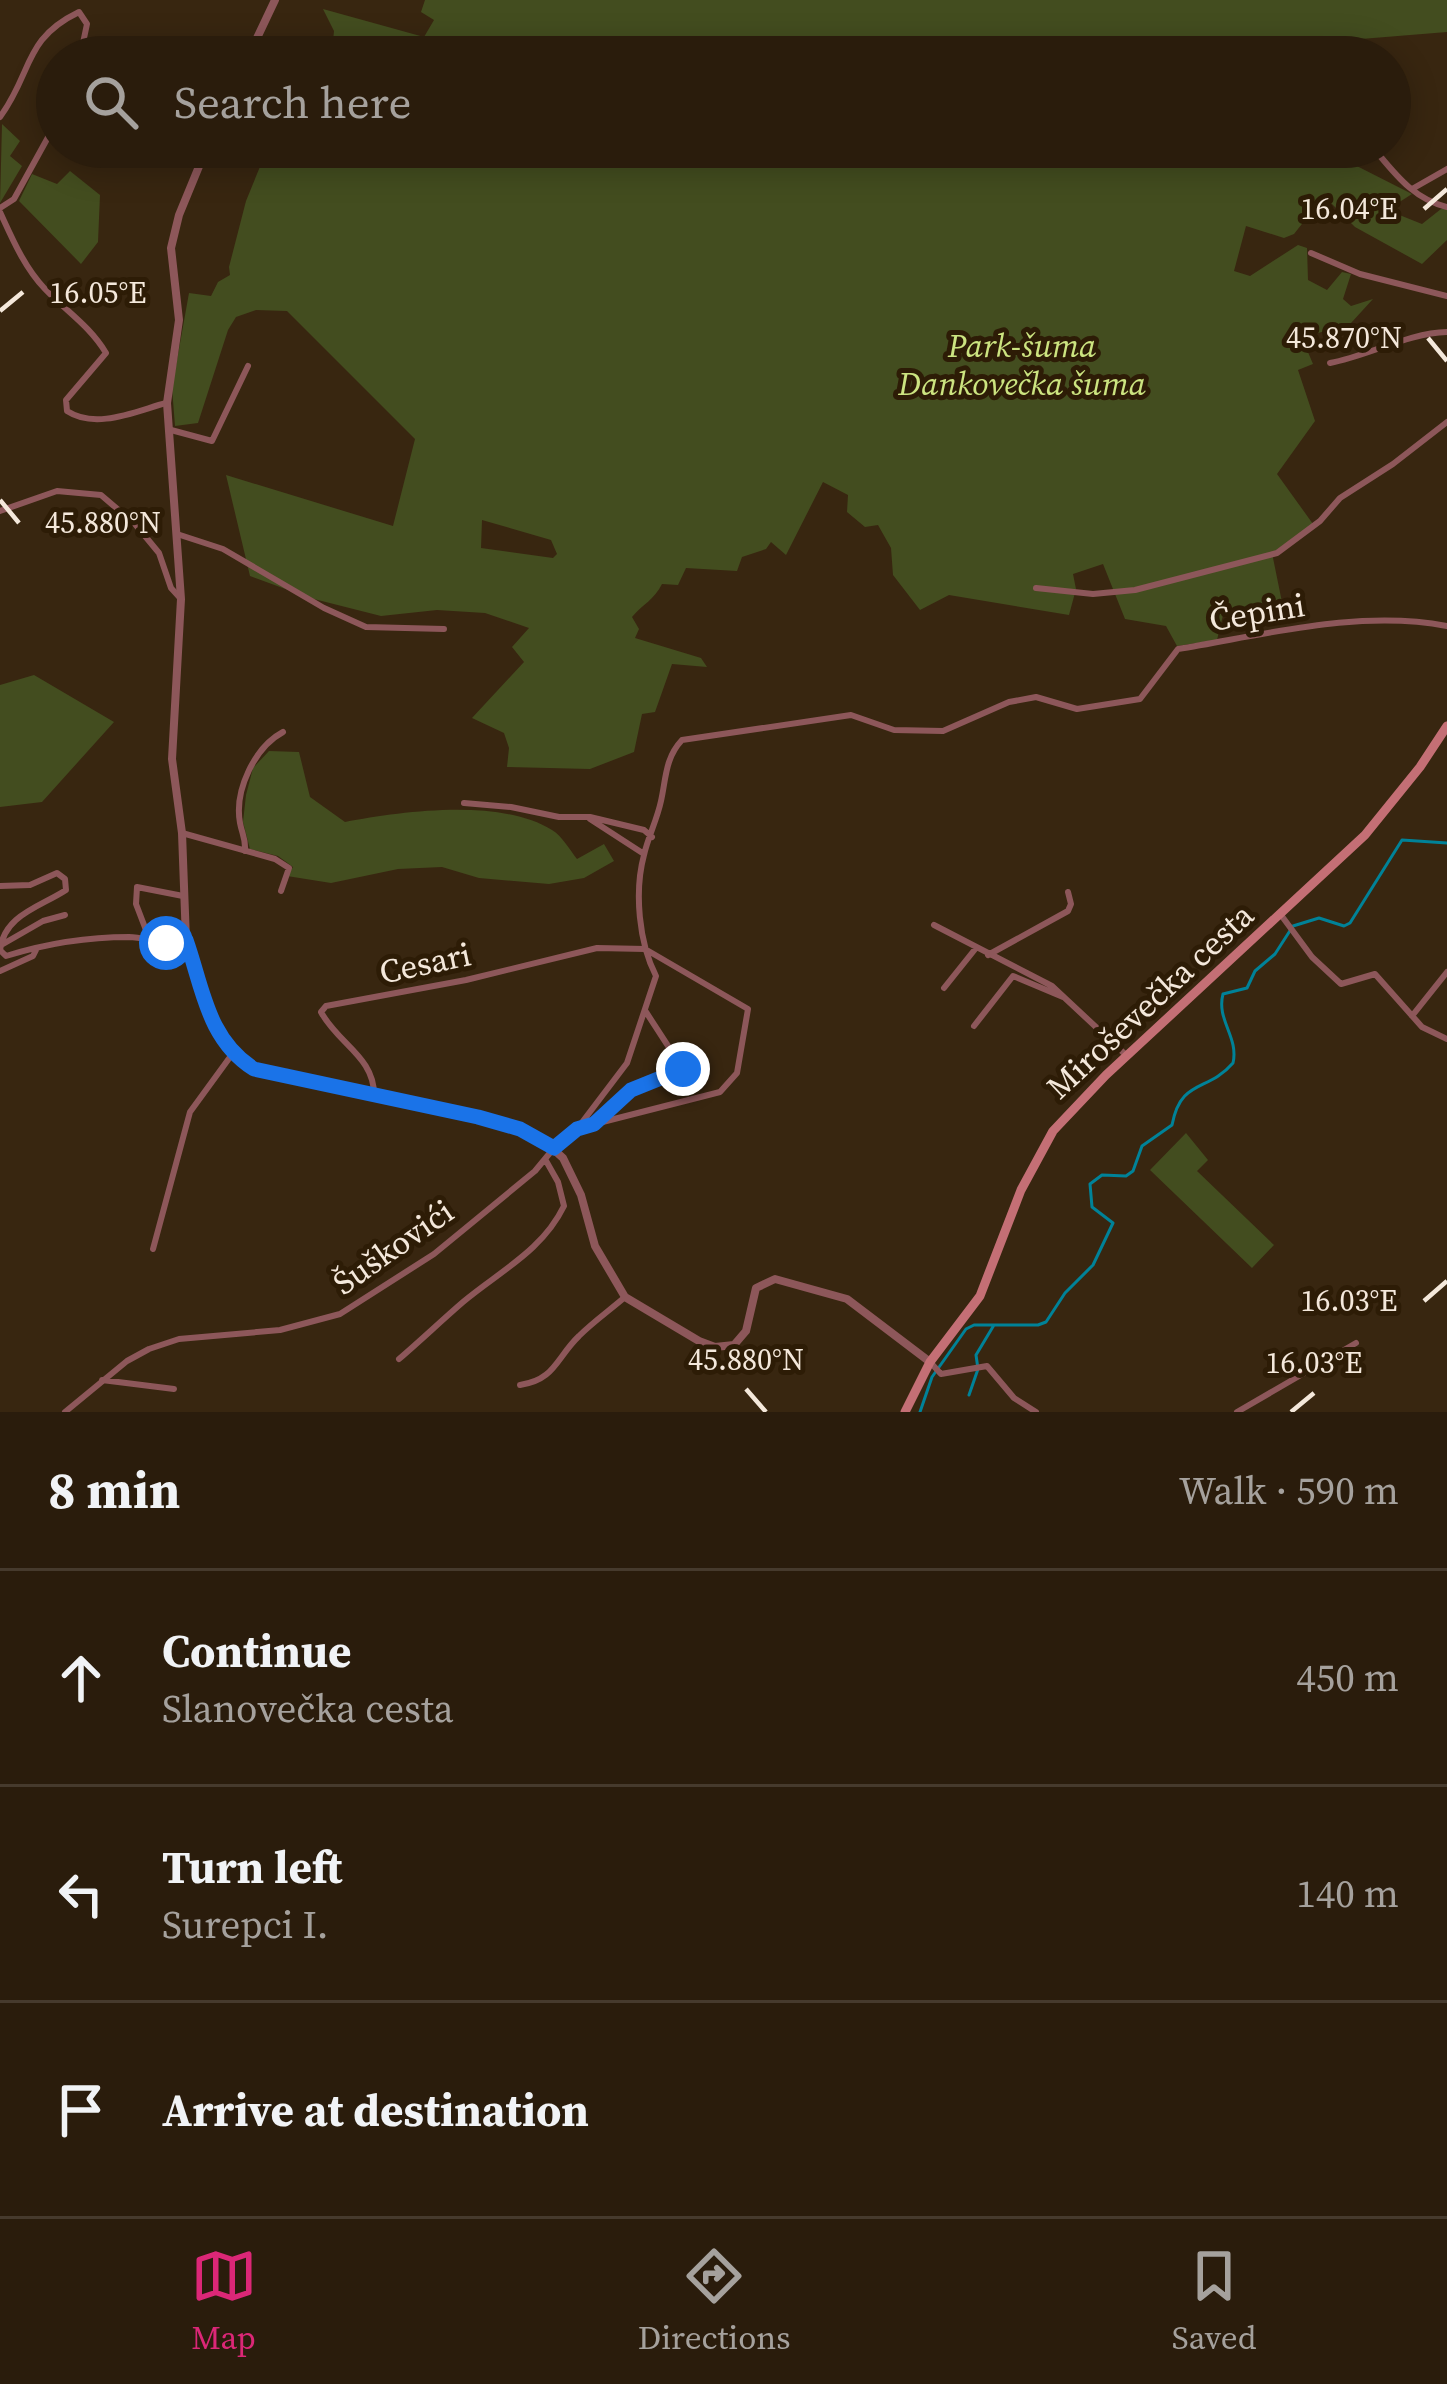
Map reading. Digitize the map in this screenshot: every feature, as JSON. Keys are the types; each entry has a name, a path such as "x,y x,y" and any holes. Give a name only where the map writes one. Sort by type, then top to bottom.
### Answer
{"main road":[{"name":"Miroševečka cesta","path":"905,1412 980,1296 1021,1190 1053,1130 1365,835 1447,726"}],"street":[{"path":"258,36 275,0"},
{"path":"44,36 53,25 80,12 87,24 84,36"},
{"path":"0,117 17,93 36,45"},
{"path":"36,160 14,199 0,210 20,254 43,288 94,332 106,353 66,400 67,411 77,418 101,419 167,403"},
{"path":"199,168 173,236 171,262 179,320 167,403 181,599 171,736 182,833 186,940 215,1029 233,1053 254,1069 499,1123 542,1139 554,1148 580,1195 595,1246 625,1297 699,1340 734,1346 746,1331 756,1288 775,1279 788,1281 847,1299 935,1367 960,1372 979,1365 993,1370 1014,1398 1036,1412"},
{"path":"1392,168 1429,202 1447,207"},
{"path":"1412,189 1447,169"},
{"path":"1311,254 1360,274 1447,296"},
{"path":"1330,363 1432,332 1447,332"},
{"path":"171,430 212,441 248,366"},
{"path":"1036,588 1093,594 1136,590 1277,553 1320,521 1340,498 1447,422"},
{"path":"0,511 56,491 101,495 159,553 171,588 181,599"},
{"path":"177,534 223,549 366,627 444,629"},
{"name":"Čepini","path":"652,837 667,766 682,740 850,715 894,730 943,731 1009,702 1036,697 1077,709 1140,699 1178,649 1257,633 1361,623 1447,626"},
{"path":"245,851 246,837 239,822 249,767 262,743 283,732"},
{"path":"464,803 559,818 587,817 625,824 652,837 644,854 640,896 644,949 656,976 627,1063 577,1129 554,1148"},
{"path":"587,817 644,854"},
{"path":"182,833 275,859 289,868 281,891"},
{"path":"0,886 30,885 57,873 65,879 66,890 15,919 4,931 0,946 6,956 77,938 186,940"},
{"path":"149,938 136,904 137,887 183,896"},
{"path":"988,955 1068,911 1068,892"},
{"path":"0,946 44,921 65,915"},
{"path":"1281,915 1341,984 1375,974 1422,1027 1447,1039"},
{"path":"934,926 1052,986 1127,1056"},
{"path":"0,971 33,956 38,946"},
{"name":"Cesari","path":"374,1096 368,1065 328,1024 321,1012 326,1006 466,980 597,948 644,949"},
{"path":"944,988 976,948"},
{"path":"577,1129 701,1100 720,1092 737,1073 748,1009 644,949"},
{"path":"1412,1016 1447,972"},
{"path":"974,1026 1012,976 1063,997"},
{"path":"594,1124 631,1090 683,1069 645,1010"},
{"path":"153,1249 190,1112 233,1053"},
{"name":"Šuškovići","path":"65,1412 149,1349 179,1339 280,1330 351,1310 434,1254 554,1148"},
{"path":"399,1359 553,1229 564,1206 558,1182 545,1160"},
{"path":"520,1385 536,1383 553,1372 574,1340 625,1297"},
{"path":"1237,1412 1356,1342"},
{"path":"102,1380 174,1389"}],"green space":[{"path":"425,0 1447,0 1447,32 1398,36 425,36 434,20 421,12"},
{"path":"323,9 420,36 334,36"},
{"path":"2,124 20,141 10,156 22,166 0,203"},
{"name":"Park-šuma Dankovečka šuma","path":"259,168 1361,168 1412,194 1387,210 1422,224 1447,209 1447,240 1422,264 1355,227 1324,196 1294,234 1284,238 1246,226 1234,271 1250,276 1298,245 1307,248 1308,280 1327,290 1342,272 1351,274 1343,299 1351,306 1373,299 1351,323 1302,338 1313,364 1298,370 1315,421 1277,474 1313,524 1272,553 1284,612 1224,611 1217,640 1177,646 1166,626 1125,619 1103,564 1073,574 1076,589 1069,615 949,595 920,610 893,575 891,548 878,525 865,527 847,512 848,495 823,482 786,555 771,542 766,549 742,557 737,571 686,568 678,585 662,584 632,617 639,629 635,638 701,658 707,667 672,664 655,712 642,714 634,752 590,769 507,767 509,748 504,733 472,718 524,662 512,647 529,628 485,613 437,610 381,616 250,576 226,475 393,526 415,439 287,311 256,310 236,317 198,423 175,426 172,388 189,293 211,296 218,282 230,275","holes":["482,520 551,540 557,554 553,558 481,548"]},
{"path":"70,171 100,195 98,242 81,264 19,201 32,174 57,184"},
{"path":"34,675 114,722 42,802 0,807 0,685"},
{"path":"269,751 299,752 310,797 345,822 423,811 506,814 552,830 577,859 604,844 614,861 584,878 549,884 479,878 442,867 398,869 331,883 287,876 293,867 278,856 250,849 243,822 253,768"},
{"path":"1186,1133 1208,1160 1197,1171 1274,1245 1252,1268 1150,1170"}],"waterway":[{"path":"920,1412 932,1377 966,1329 1046,1322 1065,1293 1093,1265 1113,1223 1092,1207 1090,1184 1102,1175 1126,1176 1133,1171 1142,1146 1172,1125 1188,1093 1233,1063 1223,994 1247,988 1255,971 1275,954 1293,926 1319,918 1344,926 1350,923 1402,840 1447,843"},
{"path":"969,1395 978,1369 976,1355 994,1325"}],"route":[{"path":"166,943 186,940 215,1029 233,1053 254,1069 478,1117 520,1129 554,1148 577,1129 594,1124 631,1090 683,1069"}]}
